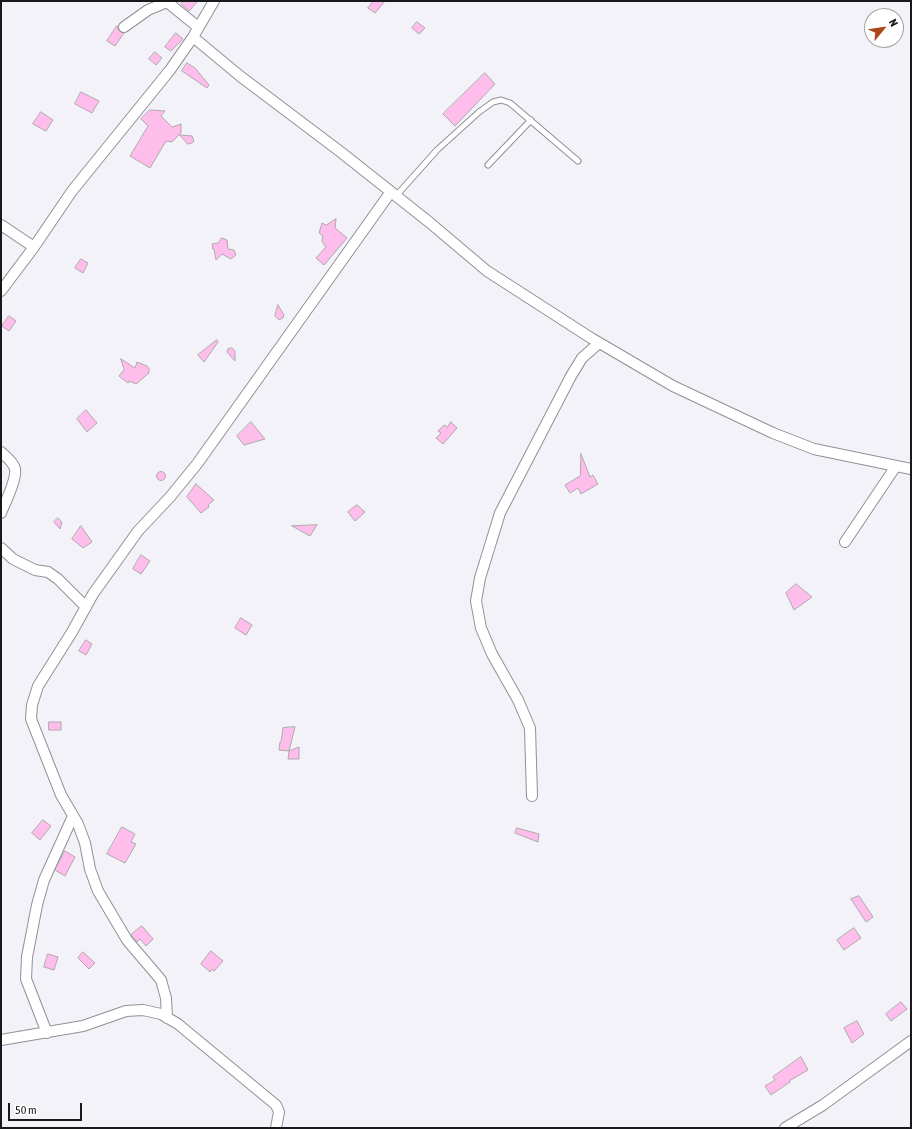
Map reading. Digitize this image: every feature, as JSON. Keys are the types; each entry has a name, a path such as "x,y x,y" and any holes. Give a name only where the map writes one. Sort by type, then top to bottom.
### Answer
{"street":[{"path":"124,27 148,10 167,1 198,27"},
{"path":"1,291 34,248 72,191 160,83 193,37 214,1"},
{"path":"193,37 240,76 342,153 487,271 599,343 672,386 773,433 814,449 911,469"},
{"path":"167,1018 166,998 160,980 127,940 98,891 90,869 85,843 73,816 61,795 31,719 32,705 38,686 93,594 138,531 170,497 197,464 393,195"},
{"path":"1,225 34,248"},
{"path":"532,796 530,728 518,700 492,654 480,628 476,601 480,578 500,513 571,376 582,358 599,343"},
{"path":"1,452 12,462 15,470 13,482 1,514"},
{"path":"845,542 896,466"},
{"path":"1,548 13,560 35,570 48,572 58,579 86,607"},
{"path":"47,1032 26,979 27,956 37,905 44,880 73,816"},
{"path":"1,1040 83,1026 126,1011 143,1010 161,1014 178,1024 276,1105 279,1112 276,1128"},
{"path":"785,1128 823,1105 911,1041"}],"lane":[{"path":"393,195 437,150 492,102 501,100 510,103 578,161"},
{"path":"488,165 531,120"}],"building":[{"path":"184,1 198,1 189,11 181,4"},
{"path":"374,1 385,1 375,13 368,8"},
{"path":"417,22 425,28 419,34 412,28"},
{"path":"117,26 119,31 124,33 115,46 107,41"},
{"path":"176,33 183,39 171,51 165,47"},
{"path":"155,52 162,58 156,65 149,59"},
{"path":"187,63 195,68 209,85 207,88 182,71"},
{"path":"485,73 495,84 455,126 443,114"},
{"path":"81,92 99,101 92,113 75,104"},
{"path":"150,110 165,111 161,116 172,127 181,124 181,133 172,142 166,141 150,168 130,156 148,126 141,119"},
{"path":"41,112 53,120 46,131 33,124"},
{"path":"180,135 192,136 194,141 188,144"},
{"path":"336,219 335,228 347,238 324,265 316,258 326,247 322,241 323,236 319,233 322,223 326,225"},
{"path":"222,238 227,240 228,249 234,250 236,255 231,259 222,254 216,260 212,244 218,243"},
{"path":"81,259 88,263 83,273 75,268"},
{"path":"278,305 284,315 283,318 279,320 275,316"},
{"path":"9,316 16,321 9,331 2,326"},
{"path":"217,340 218,342 204,362 198,355"},
{"path":"232,348 235,351 235,361 227,352 228,349"},
{"path":"121,359 135,368 137,362 147,366 149,368 149,373 136,384 129,381 128,383 119,376 124,370"},
{"path":"86,410 97,423 87,432 77,419"},
{"path":"251,422 265,439 244,445 237,436"},
{"path":"451,422 457,428 443,444 436,438 441,433 438,431 444,425 447,427"},
{"path":"581,454 590,477 593,475 598,484 581,494 578,488 570,493 565,485 580,476"},
{"path":"161,471 166,476 161,481 156,476"},
{"path":"196,484 214,500 208,505 209,507 201,513 187,497"},
{"path":"357,505 365,512 355,521 348,512"},
{"path":"58,518 62,522 60,529 54,522"},
{"path":"317,525 310,536 292,526"},
{"path":"81,526 92,542 83,548 72,539"},
{"path":"141,555 150,561 141,574 133,569"},
{"path":"796,584 812,597 794,610 786,593"},
{"path":"241,618 252,625 246,635 235,628"},
{"path":"86,640 92,644 86,655 79,651"},
{"path":"49,722 61,722 61,730 49,730"},
{"path":"295,727 289,751 279,750 283,728"},
{"path":"299,747 299,759 288,759 289,751"},
{"path":"43,820 51,826 40,840 32,833"},
{"path":"122,827 135,834 131,842 136,844 125,863 107,854"},
{"path":"517,828 539,834 538,842 515,833"},
{"path":"65,851 75,857 65,876 55,870"},
{"path":"859,896 873,917 866,922 851,899"},
{"path":"142,926 153,939 146,946 140,939 137,942 131,935"},
{"path":"854,928 861,938 844,950 837,940"},
{"path":"211,951 223,961 214,971 212,969 210,972 201,964"},
{"path":"83,952 95,963 89,969 78,958"},
{"path":"48,954 58,957 54,970 44,967"},
{"path":"901,1002 907,1009 891,1021 886,1014"},
{"path":"857,1021 864,1034 852,1043 844,1028"},
{"path":"801,1057 808,1070 789,1081 790,1082 771,1095 765,1086 775,1080 773,1077"}]}
